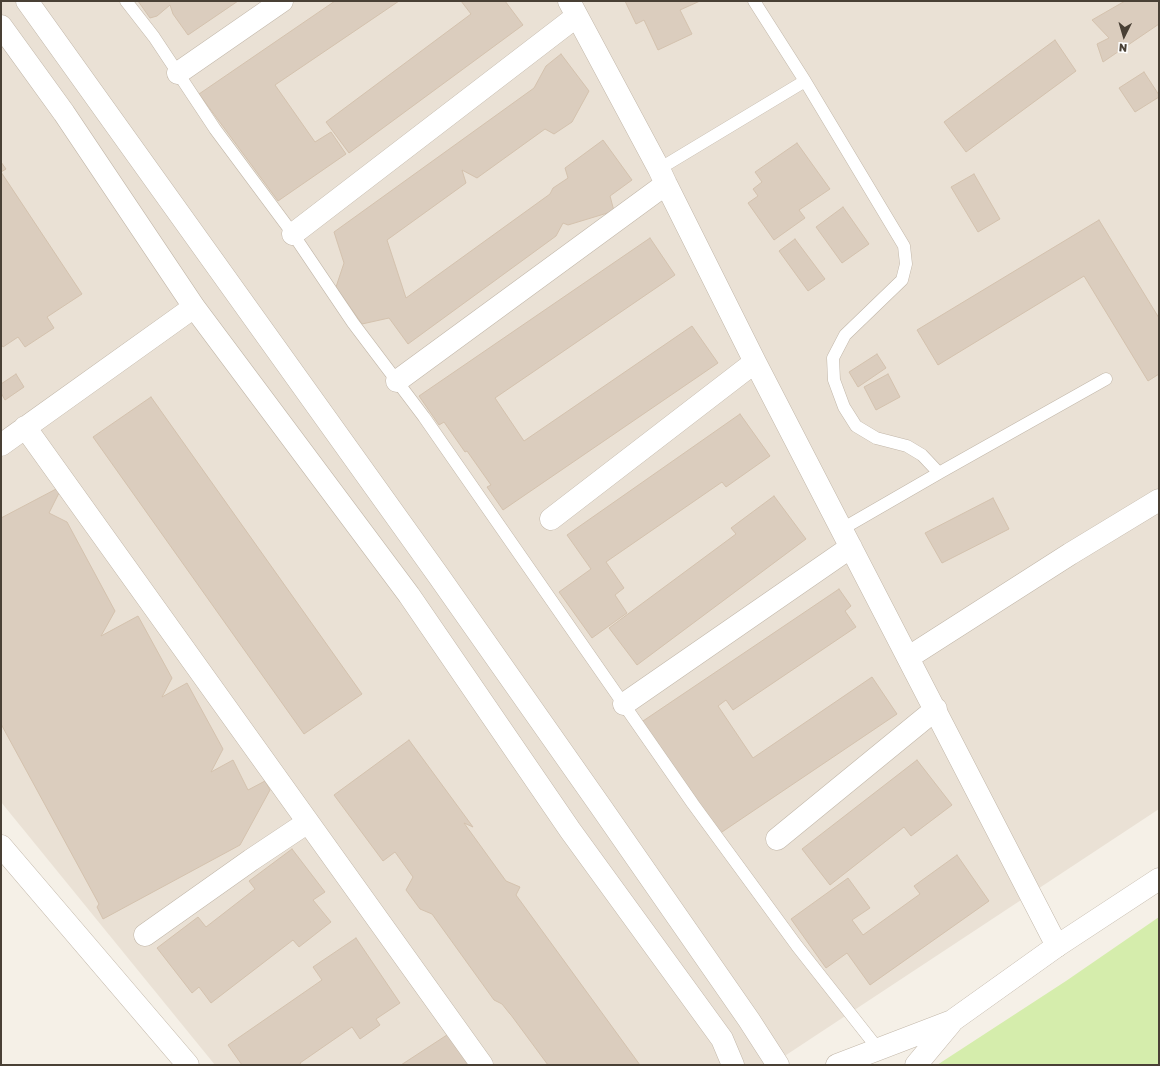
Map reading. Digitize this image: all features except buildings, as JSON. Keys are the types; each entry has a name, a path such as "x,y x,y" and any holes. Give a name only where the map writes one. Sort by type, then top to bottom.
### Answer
{"street":[{"path":"27,1 438,575 749,1020 778,1065"},
{"path":"178,73 282,1"},
{"path":"293,234 573,8 663,176 756,362 1058,946"},
{"path":"1,26 64,113 194,307 409,595 570,830 722,1039 733,1065"},
{"path":"396,381 663,176"},
{"path":"1,445 194,307"},
{"path":"551,519 756,362"},
{"path":"25,427 482,1065"},
{"path":"909,657 1070,554 1159,500"},
{"path":"624,704 847,538"},
{"path":"777,839 936,709"},
{"path":"145,935 251,860 308,822"},
{"path":"1,846 188,1065"},
{"path":"837,1065 952,1021 1058,946 1159,879"},
{"path":"916,1065 952,1021"}],"lane":[{"path":"126,1 154,37 215,129 293,234 353,323 429,424 751,884 797,946 879,1050"},
{"path":"754,1 805,81 904,246 906,264 902,280 845,335 834,358 834,380 844,407 856,426 876,438 907,446 922,455 939,473"},
{"path":"663,176 805,81"},
{"path":"847,538 939,473 1106,379"}],"shaded area":[{"path":"1,1 1159,1 1159,809 771,1065 215,1065 1,802"}],"green space":[{"path":"1159,917 1159,1065 937,1065 1066,981"}]}
